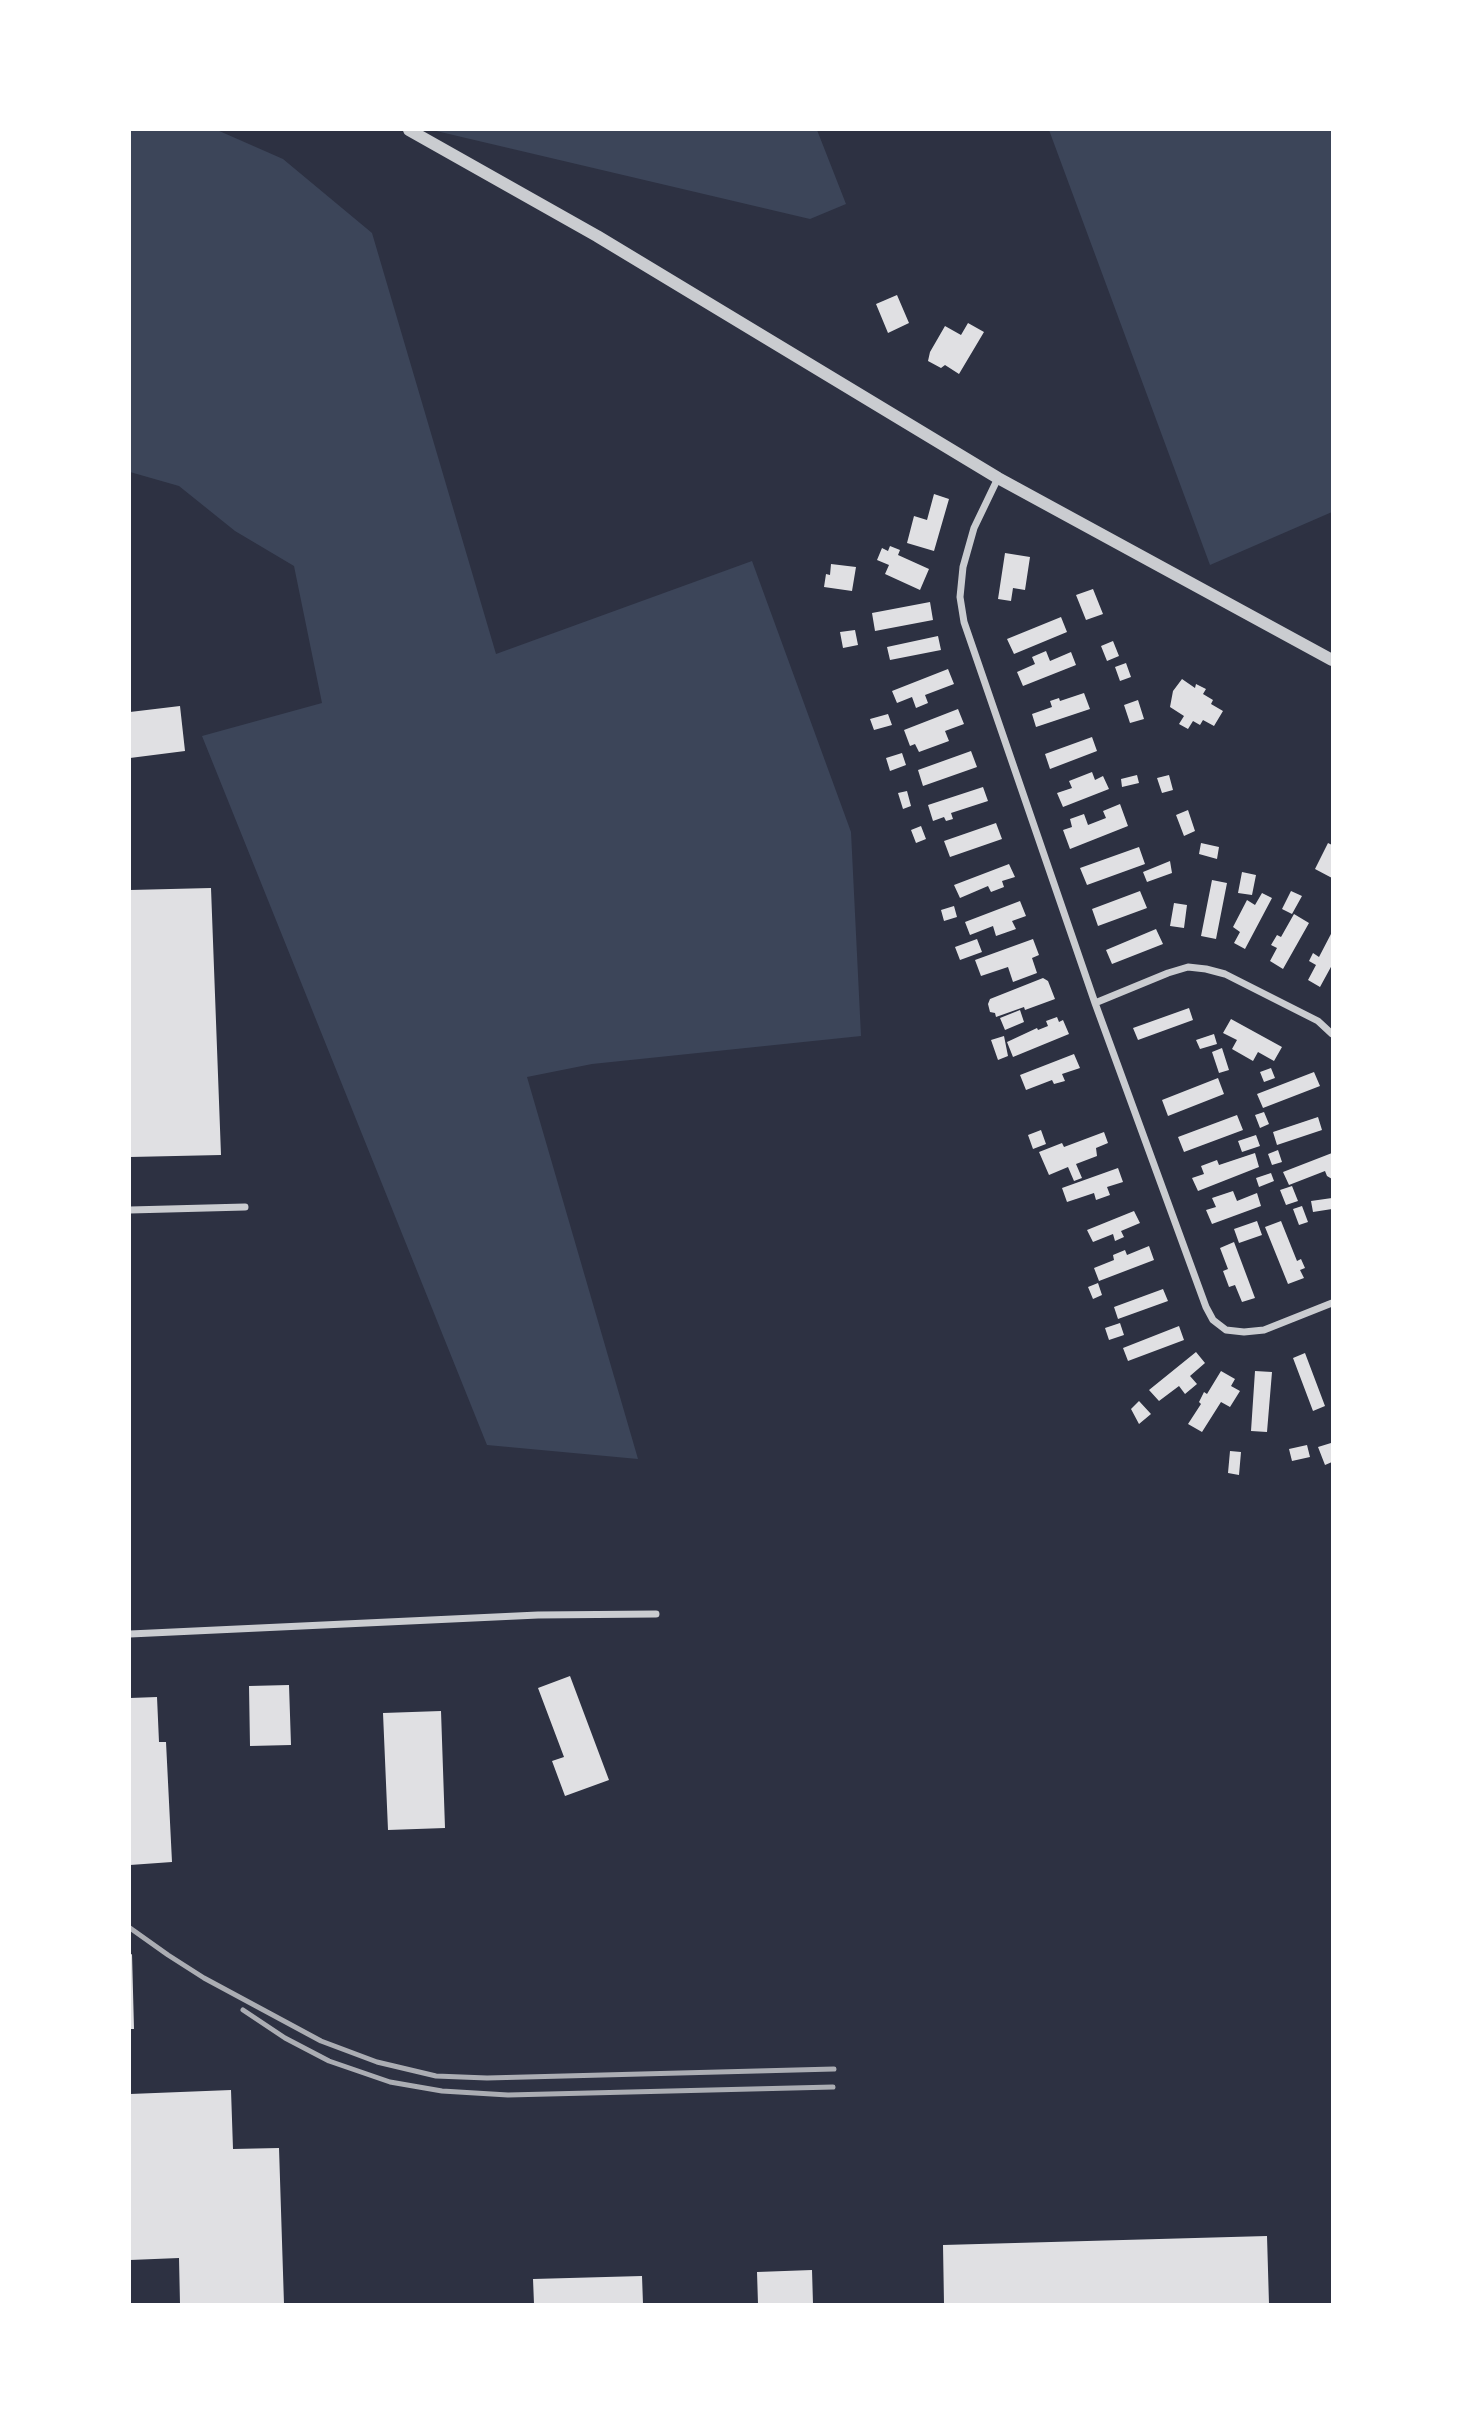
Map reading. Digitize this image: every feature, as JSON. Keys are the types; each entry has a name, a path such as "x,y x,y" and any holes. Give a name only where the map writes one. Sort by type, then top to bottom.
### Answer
{"street":[{"path":"410,130 597,236 998,478 1332,660"},
{"path":"998,478 974,527 963,567 960,597 964,622 1095,1003 1213,1320 1226,1329 1244,1332 1264,1330 1332,1303"},
{"path":"1095,1003 1168,973 1188,967 1206,969 1225,974 1318,1021 1332,1034"},
{"path":"130,1210 246,1206"},
{"path":"130,1634 538,1615 656,1614"}],"shaded area":[{"path":"130,130 217,130 283,159 372,233 496,654 752,561 851,832 861,1036 592,1064 527,1077 638,1459 487,1445 202,736 322,703 294,566 235,531 179,486 130,472"},
{"path":"432,130 817,130 846,204 810,219"},
{"path":"1049,130 1332,130 1332,512 1210,565"}],"building":[{"path":"897,295 909,323 888,333 876,304"},
{"path":"968,323 984,332 959,374 945,365 941,368 928,361 930,352 945,326 961,335"},
{"path":"934,494 949,499 934,551 907,543 914,516 927,520"},
{"path":"890,546 900,550 898,555 929,569 920,590 885,574 889,565 877,560 882,548 888,551"},
{"path":"1005,553 1030,557 1025,590 1013,588 1011,601 998,599"},
{"path":"831,564 856,567 852,591 824,587 826,574 830,575"},
{"path":"1093,589 1103,614 1086,620 1076,595"},
{"path":"930,602 933,620 875,631 872,613"},
{"path":"1061,617 1067,632 1014,654 1007,639"},
{"path":"855,630 858,645 843,648 840,632"},
{"path":"938,636 941,650 890,660 887,647"},
{"path":"1113,641 1119,656 1107,661 1101,646"},
{"path":"1046,651 1050,661 1071,652 1076,665 1023,686 1017,672 1035,664 1032,657"},
{"path":"1126,663 1131,677 1120,681 1115,667"},
{"path":"948,669 954,684 925,695 928,703 916,708 912,697 897,703 892,691"},
{"path":"1182,679 1195,688 1196,684 1206,689 1203,694 1213,700 1211,704 1223,711 1214,726 1203,720 1200,725 1193,721 1188,729 1179,724 1184,716 1170,707 1173,691"},
{"path":"1084,693 1090,709 1036,727 1032,714 1052,707 1050,701 1059,698 1060,701"},
{"path":"1138,700 1144,719 1130,723 1124,705"},
{"path":"180,706 185,751 130,758 130,712"},
{"path":"958,709 964,724 945,731 949,741 919,752 915,744 910,746 904,730"},
{"path":"888,714 892,725 874,730 870,719"},
{"path":"1092,737 1097,751 1050,769 1045,754"},
{"path":"971,751 977,767 923,786 918,770"},
{"path":"902,753 906,765 890,771 886,758"},
{"path":"1092,772 1095,780 1103,776 1109,789 1063,807 1057,793 1072,788 1069,781"},
{"path":"1137,775 1139,783 1122,787 1121,779"},
{"path":"1169,775 1173,790 1162,793 1157,778"},
{"path":"983,787 988,801 951,813 953,819 946,821 944,817 933,821 928,805"},
{"path":"907,791 911,806 903,809 898,793"},
{"path":"1120,804 1128,826 1070,849 1063,830 1072,827 1070,819 1084,814 1088,825 1106,818 1103,811"},
{"path":"1188,810 1195,831 1184,836 1176,815"},
{"path":"996,823 1002,839 950,857 944,841"},
{"path":"921,826 926,839 916,843 911,830"},
{"path":"1201,843 1219,847 1217,859 1199,854"},
{"path":"1328,843 1332,845 1332,878 1315,869"},
{"path":"1139,847 1145,864 1087,885 1080,868"},
{"path":"1170,861 1172,873 1147,882 1143,872"},
{"path":"1009,864 1015,877 1002,881 1004,887 991,892 988,886 960,898 954,885"},
{"path":"1242,872 1256,875 1252,895 1238,893"},
{"path":"1212,880 1227,883 1216,939 1201,936"},
{"path":"211,888 221,1155 130,1157 130,890"},
{"path":"1140,891 1147,908 1098,926 1092,909"},
{"path":"1291,891 1302,896 1292,914 1282,909"},
{"path":"1262,893 1272,898 1245,949 1234,943 1240,932 1233,927 1247,900 1255,905"},
{"path":"1020,901 1026,916 1012,921 1016,929 996,936 993,926 970,935 965,922"},
{"path":"1174,903 1187,905 1184,928 1170,926"},
{"path":"954,906 957,917 944,921 941,910"},
{"path":"1294,914 1309,923 1283,969 1270,961 1277,948 1271,945 1277,935 1281,937"},
{"path":"1156,929 1163,944 1112,964 1106,950"},
{"path":"1332,932 1332,965 1320,987 1308,980 1316,965 1309,961 1313,953 1319,957"},
{"path":"977,939 982,952 960,960 955,947"},
{"path":"1033,939 1039,955 1032,958 1037,973 1013,982 1008,967 981,976 975,960"},
{"path":"1043,978 1048,981 1055,999 996,1017 995,1013 990,1012 990,999"},
{"path":"1189,1008 1193,1020 1138,1040 1133,1028"},
{"path":"1020,1010 1024,1022 1005,1030 1000,1018"},
{"path":"1057,1017 1059,1022 1063,1020 1069,1034 1013,1057 1007,1042 1037,1028 1038,1030 1048,1026 1046,1021"},
{"path":"1231,1019 1282,1047 1274,1061 1258,1052 1253,1061 1232,1049 1237,1040 1223,1033"},
{"path":"1214,1034 1217,1044 1200,1049 1196,1040"},
{"path":"1004,1036 1008,1056 998,1060 991,1040"},
{"path":"1222,1048 1229,1070 1219,1073 1212,1052"},
{"path":"1074,1054 1080,1068 1062,1074 1065,1081 1054,1084 1052,1080 1026,1090 1020,1075"},
{"path":"1271,1068 1275,1078 1264,1082 1260,1072"},
{"path":"1314,1072 1320,1086 1263,1108 1257,1094"},
{"path":"1218,1078 1224,1094 1168,1116 1162,1100"},
{"path":"1264,1112 1269,1124 1260,1128 1255,1115"},
{"path":"1237,1115 1243,1130 1184,1152 1178,1137"},
{"path":"1318,1117 1322,1130 1277,1145 1273,1132"},
{"path":"1041,1130 1046,1144 1033,1149 1028,1135"},
{"path":"1104,1132 1108,1143 1096,1148 1097,1156 1076,1164 1082,1178 1074,1181 1068,1167 1049,1175 1039,1152 1062,1143 1064,1147"},
{"path":"1256,1135 1260,1146 1242,1152 1238,1141"},
{"path":"1278,1150 1282,1162 1272,1165 1268,1154"},
{"path":"1255,1153 1259,1167 1198,1191 1192,1178 1204,1174 1201,1166 1217,1160 1219,1165"},
{"path":"1332,1153 1332,1179 1325,1171 1289,1185 1283,1172"},
{"path":"1118,1168 1123,1182 1107,1187 1110,1195 1096,1200 1094,1193 1067,1202 1062,1188"},
{"path":"1271,1173 1274,1181 1259,1187 1256,1178"},
{"path":"1292,1186 1298,1201 1286,1205 1280,1190"},
{"path":"1233,1191 1237,1201 1257,1193 1261,1206 1212,1224 1206,1210 1216,1207 1212,1198"},
{"path":"1332,1198 1332,1209 1313,1212 1311,1201"},
{"path":"1302,1206 1308,1222 1299,1225 1293,1209"},
{"path":"1134,1211 1140,1223 1121,1231 1124,1237 1115,1241 1113,1234 1093,1242 1087,1230"},
{"path":"1257,1221 1262,1235 1239,1243 1234,1229"},
{"path":"1281,1221 1297,1261 1301,1259 1305,1268 1300,1270 1304,1278 1288,1284 1265,1227"},
{"path":"1234,1242 1255,1298 1242,1302 1235,1285 1229,1287 1223,1271 1228,1269 1220,1248"},
{"path":"1149,1246 1154,1260 1099,1281 1094,1268 1114,1260 1113,1255 1125,1250 1127,1255"},
{"path":"1098,1283 1102,1295 1093,1299 1088,1287"},
{"path":"1163,1289 1168,1301 1118,1319 1114,1307"},
{"path":"1120,1323 1124,1335 1109,1340 1105,1328"},
{"path":"1179,1326 1184,1340 1128,1361 1123,1348"},
{"path":"1196,1352 1205,1363 1190,1376 1197,1384 1185,1394 1179,1386 1159,1401 1149,1390"},
{"path":"1305,1353 1325,1406 1313,1411 1293,1358"},
{"path":"1221,1371 1235,1379 1231,1386 1240,1391 1230,1407 1221,1402 1202,1432 1188,1424 1201,1404 1199,1402 1204,1392 1207,1394"},
{"path":"1255,1371 1272,1372 1267,1432 1251,1431"},
{"path":"1139,1401 1151,1414 1139,1424 1131,1409"},
{"path":"1331,1443 1332,1462 1325,1465 1318,1447"},
{"path":"1307,1445 1310,1457 1292,1461 1289,1449"},
{"path":"1230,1451 1241,1452 1239,1475 1228,1473"},
{"path":"570,1676 609,1780 565,1796 552,1761 564,1757 538,1688"},
{"path":"289,1685 291,1745 250,1746 249,1686"},
{"path":"157,1697 159,1742 166,1742 172,1862 130,1865 130,1698"},
{"path":"441,1711 445,1828 388,1830 383,1713"},
{"path":"132,1954 134,2029 130,2029 130,1955"},
{"path":"231,2090 233,2149 279,2148 284,2304 180,2304 179,2258 130,2260 130,2094"},
{"path":"1267,2236 1269,2304 944,2304 943,2245"},
{"path":"812,2270 813,2304 758,2304 757,2272"},
{"path":"642,2276 643,2304 534,2304 533,2279"}],"railway":[{"path":"130,1928 204,1978 321,2041 377,2062 436,2076 487,2078 834,2069"},
{"path":"243,2010 285,2038 329,2061 390,2082 442,2091 508,2095 833,2087"}]}
